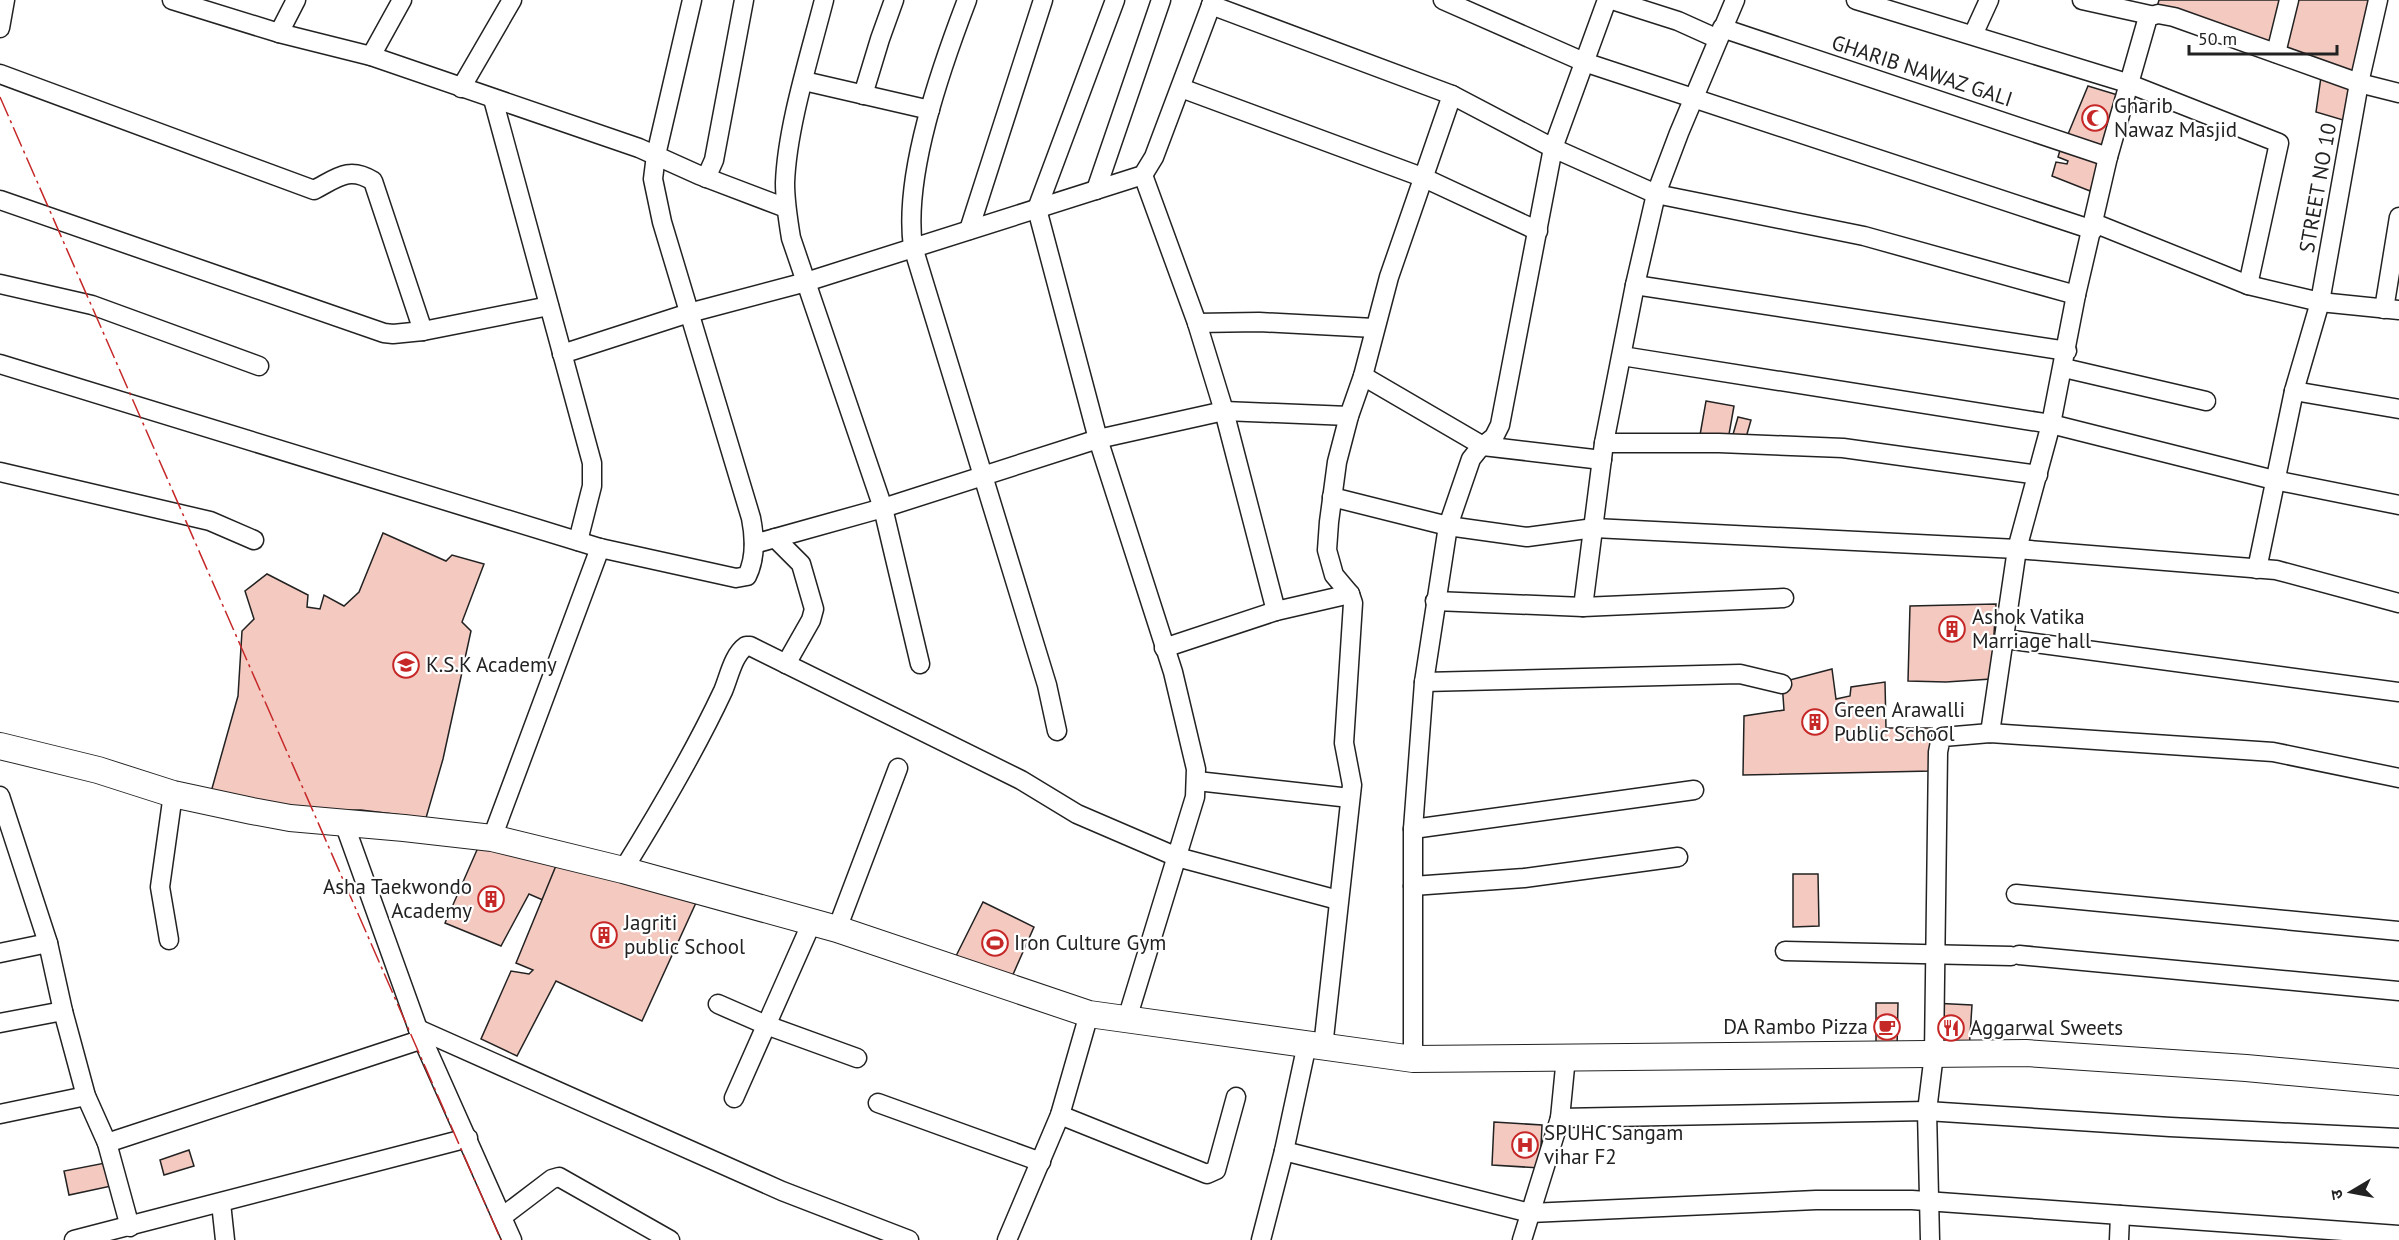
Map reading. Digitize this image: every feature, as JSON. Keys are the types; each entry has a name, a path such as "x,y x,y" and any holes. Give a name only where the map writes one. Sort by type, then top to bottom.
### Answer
{"street":[{"path":"0,28 5,0"},
{"path":"279,33 296,0"},
{"path":"371,56 402,0"},
{"path":"461,88 512,0"},
{"path":"0,364 600,548 739,578 747,576 751,567 754,544 751,518 662,222 654,188 656,155 692,0"},
{"path":"706,178 714,160 744,0"},
{"path":"824,0 792,134 787,170 786,208 791,238 883,508 920,664"},
{"path":"863,95 894,0"},
{"path":"967,0 930,110 910,206 913,247 1047,684 1057,731"},
{"path":"969,230 1043,0"},
{"path":"1115,0 1037,209 1098,439 1173,672 1197,781 1195,797 1127,1018"},
{"path":"1096,190 1161,0"},
{"path":"1443,0 1584,62 1694,100 2093,227 2248,285 2320,302 2391,309 2399,217"},
{"path":"1413,1059 1413,829 1424,682 1448,526 1471,459 1494,437 1500,425 1553,148 1607,0"},
{"name":"GHARIB NAWAZ GALI","path":"1612,0 2108,157"},
{"path":"1583,607 1603,452 1635,285 1656,194 1735,0"},
{"path":"1856,0 2127,83 2279,143 2248,285"},
{"path":"1973,35 1989,0"},
{"path":"2082,0 2150,15 2166,14 2359,82 2399,93"},
{"path":"2276,53 2289,0"},
{"name":"STREET NO 10","path":"2257,569 2294,391 2320,302 2359,82 2378,0"},
{"path":"176,1 279,33 371,56 656,155 706,178 786,208"},
{"path":"562,354 689,313 806,282 1143,175 1154,157 1212,3 1452,95 1553,148 1656,194 1864,236 2076,295"},
{"path":"1990,733 2017,549 2051,424 2076,295 2108,157 2127,83 2150,15"},
{"path":"0,74 314,190 346,173 362,174 373,181 423,331"},
{"path":"804,81 930,110"},
{"path":"1181,88 1422,177 1538,231"},
{"path":"1262,1240 1284,1151 1315,1046 1338,900 1352,785 1344,743 1353,614 1350,594 1334,576 1327,540 1337,462 1349,416 1363,376 1374,328 1422,177 1452,95"},
{"path":"493,99 589,450 593,474 592,486 578,541"},
{"path":"1143,175 1197,323 1224,411 1276,611"},
{"path":"0,200 384,333 423,331 549,306"},
{"path":"0,284 92,305 259,366"},
{"path":"1635,285 2065,360 2206,401"},
{"path":"1197,323 1259,322 1374,328"},
{"path":"1622,356 2051,424 2274,480 2399,505"},
{"path":"1363,376 1483,446 1603,452 1719,443 1844,448 2038,475"},
{"path":"2294,391 2399,409"},
{"path":"754,544 883,508 1098,439 1224,411 1349,416"},
{"path":"0,472 210,520 254,540"},
{"path":"1332,496 1448,526 1527,537 1594,528 2017,549 2276,570 2399,603"},
{"path":"775,538 801,564 814,609 811,620 786,664"},
{"path":"492,838 600,548"},
{"path":"1164,648 1276,611 1350,594"},
{"path":"1435,601 1583,607 1784,598"},
{"path":"2005,639 2399,692"},
{"path":"623,870 673,789 723,692 739,652 746,646 750,646 1021,780 1077,814 1177,857 1338,900"},
{"path":"1424,682 1740,674 1782,684"},
{"path":"1930,1240 1927,1112 1934,1054 1940,742 1946,735 1990,733 2273,752 2399,778"},
{"path":"0,746 98,770 173,794 290,818 492,838 623,870 837,929 1089,1014 1315,1046 1413,1059 2026,1053 2246,1068 2399,1082"},
{"path":"837,929 898,768"},
{"path":"1197,781 1350,798"},
{"path":"1413,829 1695,790"},
{"path":"169,940 160,887 173,794"},
{"path":"0,796 48,943 63,1011 87,1096 107,1143 120,1232"},
{"path":"344,823 420,1034 512,1240"},
{"path":"1413,886 1524,878 1678,857"},
{"path":"2016,894 2399,931"},
{"path":"734,1098 812,922"},
{"path":"0,953 48,943"},
{"path":"1785,951 2015,956 2399,991"},
{"path":"718,1004 766,1025 857,1058"},
{"path":"0,1023 63,1011"},
{"path":"1007,1240 1060,1115 1089,1014"},
{"path":"107,1143 420,1034 791,1195 904,1239"},
{"path":"1522,1240 1560,1119 1566,1057"},
{"path":"0,1114 87,1096"},
{"path":"1060,1115 1207,1174 1216,1170 1236,1097"},
{"path":"878,1103 1041,1162"},
{"path":"1560,1119 1927,1112 2399,1138"},
{"path":"74,1240 120,1232 468,1138"},
{"path":"1284,1151 1530,1213 1816,1200 1929,1201 2399,1234"},
{"path":"502,1217 552,1179 559,1177 670,1240"},
{"path":"221,1203 225,1240"},
{"path":"2119,1240 2120,1215"}],"building":[{"path":"2159,0 2284,0 2273,46 2157,7"},
{"path":"2292,0 2374,0 2355,78 2280,50"},
{"path":"2321,77 2354,89 2348,116 2343,120 2316,112"},
{"name":"Gharib Nawaz Masjid","path":"2088,86 2121,96 2106,153 2066,139"},
{"name":"Gharib Nawaz Masjid","path":"2061,147 2101,162 2090,191 2052,176 2056,162 2067,164 2068,161 2058,157"},
{"path":"1706,401 1734,406 1728,440 1700,435"},
{"path":"1738,417 1751,420 1745,441 1732,438"},
{"path":"383,533 446,561 452,555 484,564 462,622 471,631 443,759 426,818 361,810 307,811 211,792 238,696 242,631 254,619 245,591 267,574 308,595 307,607 320,609 324,595 344,606 359,592"},
{"name":"Ashok Vatika Marriage hall","path":"1996,604 1991,679 1946,682 1908,681 1910,606"},
{"name":"Green Arawalli Public School","path":"1832,669 1836,699 1850,696 1851,687 1885,682 1886,728 1932,728 1932,771 1743,775 1744,716 1784,710 1782,682"},
{"name":"Asha Taekwondo Academy","path":"480,843 570,864 552,904 529,894 501,946 445,923"},
{"name":"Jagriti public School","path":"560,856 700,894 642,1021 556,981 517,1056 481,1039 511,971 529,974 533,970 516,963"},
{"path":"1793,874 1818,874 1819,926 1793,927"},
{"name":"Iron Culture Gym","path":"983,902 1034,927 1011,979 954,960"},
{"name":"DA Rambo Pizza","path":"1876,1003 1898,1003 1897,1050 1876,1050"},
{"name":"Aggarwal Sweets","path":"1932,1003 1972,1005 1969,1051 1931,1052"},
{"path":"1494,1122 1542,1125 1540,1168 1492,1165"},
{"path":"189,1150 194,1166 164,1175 160,1160"},
{"path":"110,1162 116,1185 69,1195 64,1171"}],"power":[{"path":"0,97 501,1240"}],"place":[{"name":"Gharib Nawaz Masjid","path":"2095,118"},
{"name":"Ashok Vatika Marriage hall","path":"1952,629"},
{"name":"K.S.K Academy","path":"406,665"},
{"name":"Green Arawalli Public School","path":"1815,722"},
{"name":"Asha Taekwondo Academy","path":"491,899"},
{"name":"Jagriti public School","path":"604,935"},
{"name":"Iron Culture Gym","path":"995,943"},
{"name":"DA Rambo Pizza","path":"1887,1027"},
{"name":"Aggarwal Sweets","path":"1951,1028"},
{"name":"SPUHC Sangam vihar F2","path":"1525,1145"}]}
